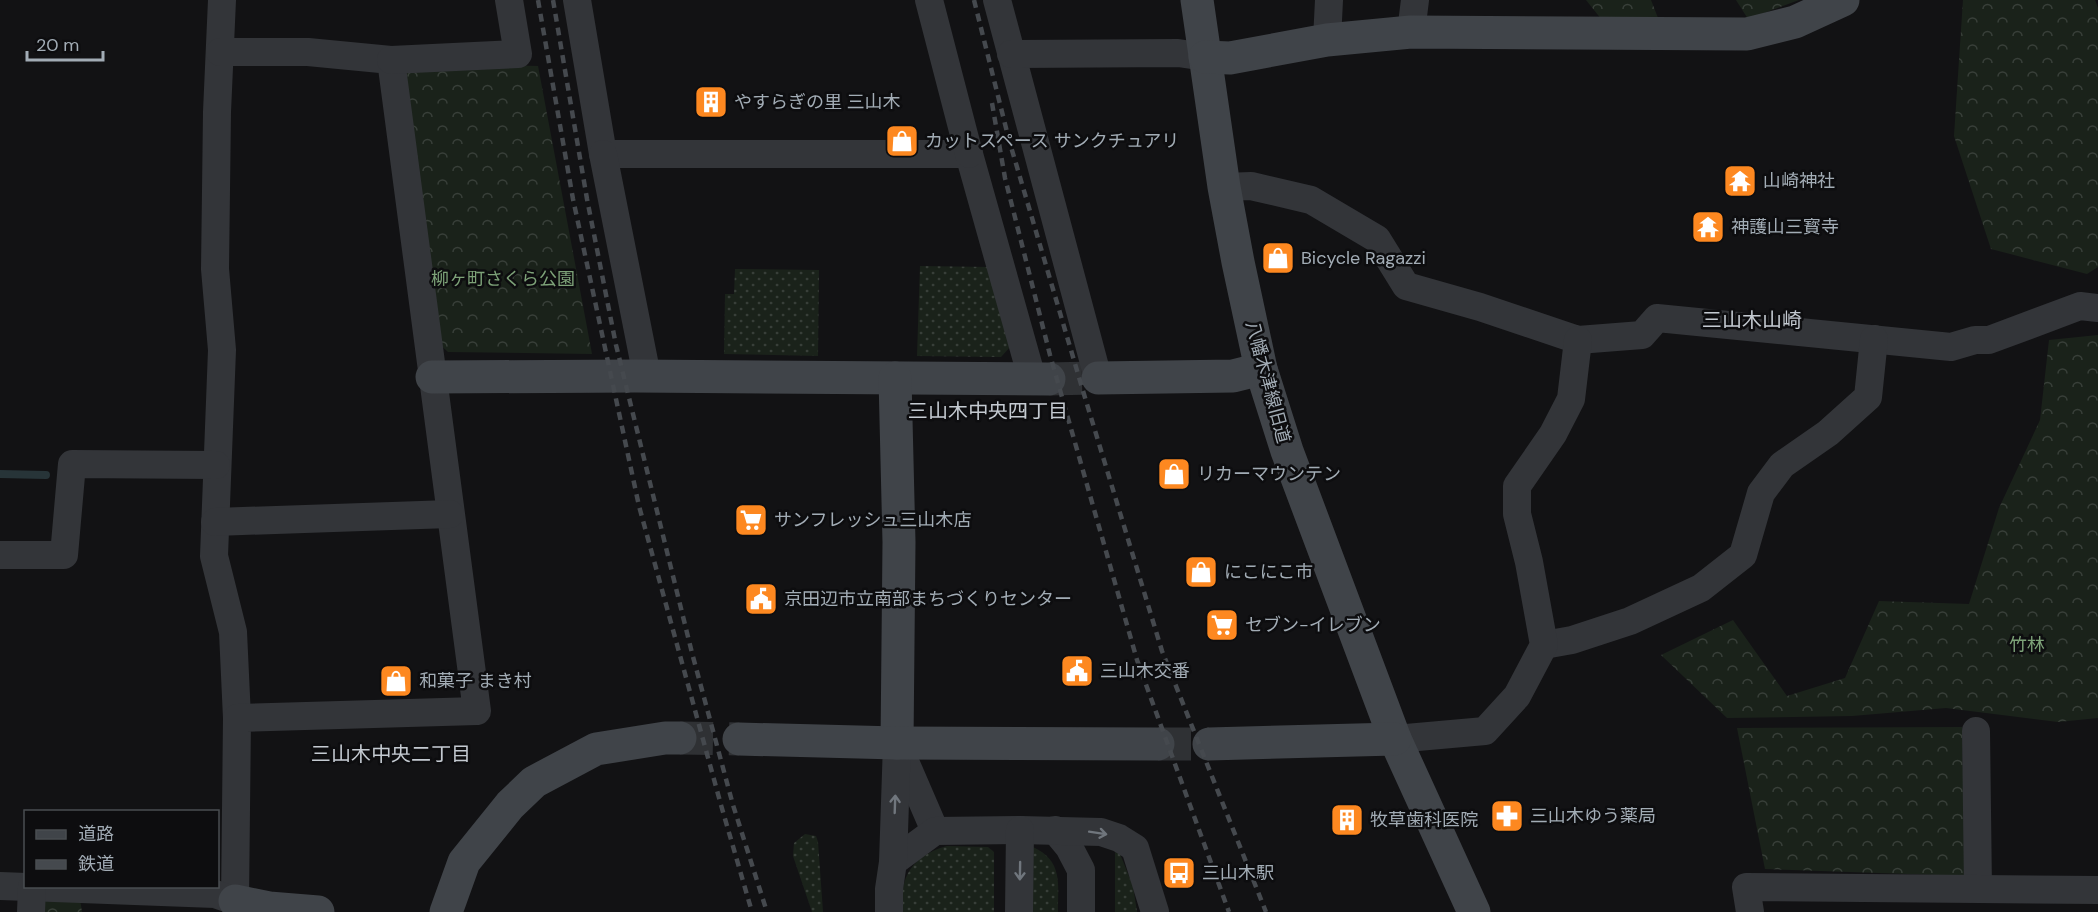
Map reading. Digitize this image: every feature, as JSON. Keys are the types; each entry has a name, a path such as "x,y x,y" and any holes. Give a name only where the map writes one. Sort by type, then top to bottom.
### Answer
{"street":[{"path":"222,0 217,112 215,269 222,350 214,556 233,632 237,718 236,907"},
{"path":"220,52 308,52 391,60 518,54 509,0"},
{"path":"577,0 603,154 644,361 645,376"},
{"path":"432,377 1040,378 969,154 929,0"},
{"path":"997,0 1098,378 1233,376 1261,369"},
{"name":"八幡木津線旧道","path":"1197,0 1224,187 1261,369 1295,473 1395,739 1474,912"},
{"path":"1327,40 1329,0"},
{"path":"1411,32 1415,0"},
{"path":"1011,54 1178,54 1230,58 1327,40 1411,32 1747,34 1795,22 1843,0"},
{"path":"237,718 477,711 391,60"},
{"path":"603,154 969,154"},
{"path":"1224,187 1251,186 1311,200 1377,239 1406,286 1480,307 1578,340 1642,335 1657,318 1951,347 1975,340 1989,340 2080,306 2098,308"},
{"path":"1544,645 1572,640 1630,621 1701,588 1743,555 1761,493 1782,465 1828,433 1868,397 1874,339"},
{"path":"1209,744 1395,739 1485,731 1517,696 1544,645 1529,562 1517,514 1517,486 1553,434 1571,399 1578,340"},
{"path":"889,912 897,743 896,378"},
{"path":"0,555 64,555 72,464 216,465"},
{"path":"215,522 450,514"},
{"path":"1976,731 1978,889"},
{"path":"446,912 464,862 510,805 534,782 596,749 665,738 680,738"},
{"path":"739,739 897,743 1158,744"},
{"path":"897,743 935,831"},
{"path":"1019,912 1020,830"},
{"path":"1055,830 1069,847 1082,870 1081,912"},
{"path":"893,862 935,831 1101,832 1119,838 1135,848 1155,912"},
{"path":"0,886 24,887"},
{"path":"1750,912 1746,887 2098,890"},
{"path":"31,912 32,888"},
{"path":"58,888 215,894 236,907 318,912"}],"green space":[{"path":"1586,0 1651,0 1658,18 1602,20"},
{"path":"1736,0 1799,0 1748,19"},
{"path":"1963,0 2095,0 2098,8 2098,267 2087,274 1991,249 1954,136"},
{"name":"柳ヶ町さくら公園","path":"412,63 538,66 592,354 448,352 437,342 400,77"},
{"path":"920,266 991,267 1011,346 1001,357 917,356"},
{"path":"735,269 819,270 818,356 724,354 725,294 734,294"},
{"name":"竹林","path":"2098,335 2098,718 2058,722 1946,708 1852,716 1727,718 1661,655 1733,620 1787,696 1845,678 1879,601 1969,604 1999,508 2040,420 2049,340"},
{"path":"1962,727 1965,876 1765,869 1737,728"},
{"path":"805,834 816,836 818,842 823,912 812,912 793,856 794,843"},
{"path":"947,846 988,847 994,852 994,912 903,912 903,888 910,869 925,855"},
{"path":"1033,847 1050,859 1054,866 1058,882 1058,912 1032,912"},
{"path":"1115,852 1120,854 1133,886 1137,912 1115,912"},
{"path":"39,896 80,899 82,912 38,912"}],"waterway":[{"path":"0,474 46,475"}],"tunnel":[{"path":"1049,379 1098,378"},
{"path":"680,738 739,739"},
{"path":"1158,744 1209,744"}],"railway":[{"path":"538,0 573,199 639,506 752,912"},
{"path":"553,0 587,199 616,345 692,653 733,805 767,912"},
{"path":"974,0 1009,140 1162,651 1266,912"},
{"path":"992,103 1005,178 1050,355 1137,660 1229,912"}],"place":[{"name":"やすらぎの里 三山木","path":"711,102"},
{"name":"カットスペース サンクチュアリ","path":"902,141"},
{"name":"山崎神社","path":"1740,181"},
{"name":"神護山三寳寺","path":"1708,227"},
{"name":"Bicycle Ragazzi","path":"1278,258"},
{"name":"リカーマウンテン","path":"1174,474"},
{"name":"サンフレッシュ三山木店","path":"751,520"},
{"name":"にこにこ市","path":"1201,572"},
{"name":"京田辺市立南部まちづくりセンター","path":"761,599"},
{"name":"セブン-イレブン","path":"1222,625"},
{"name":"三山木交番","path":"1077,671"},
{"name":"和菓子 まき村","path":"396,681"},
{"name":"三山木ゆう薬局","path":"1507,816"},
{"name":"牧草歯科医院","path":"1347,820"},
{"name":"三山木駅","path":"1179,873"}],"district":[{"name":"三山木山崎","path":"1752,320"},
{"name":"三山木中央四丁目","path":"988,411"},
{"name":"三山木中央二丁目","path":"391,754"}]}
